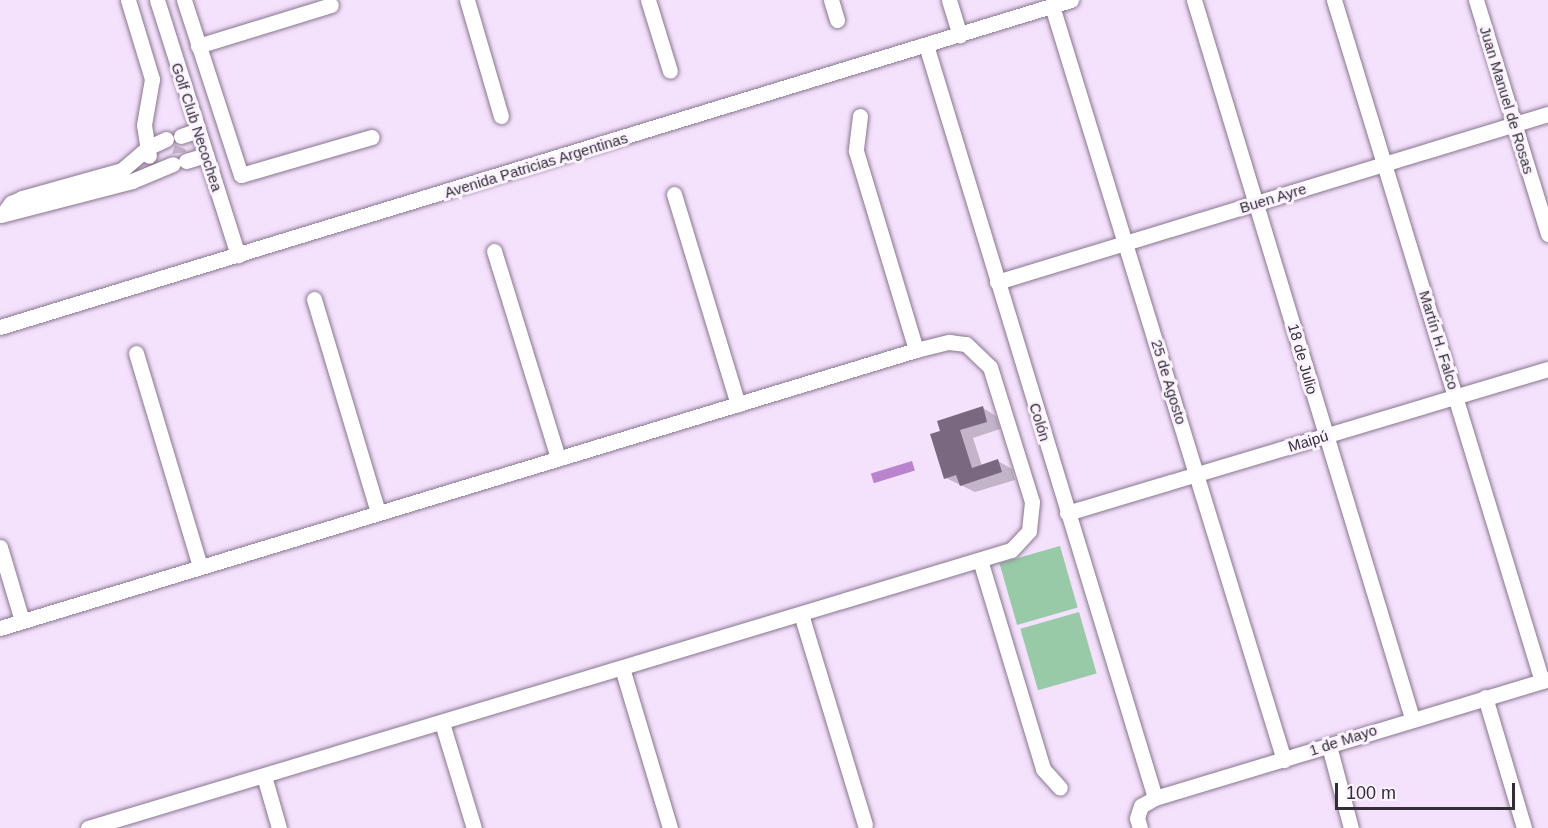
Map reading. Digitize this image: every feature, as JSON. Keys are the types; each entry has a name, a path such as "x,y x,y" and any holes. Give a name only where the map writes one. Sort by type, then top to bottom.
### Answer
{"street":[{"path":"128,0 152,79 144,125 153,170"},
{"name":"Golf Club Necochea","path":"157,0 237,255"},
{"path":"184,0 241,175 372,137"},
{"path":"467,0 501,116"},
{"path":"648,0 670,71"},
{"path":"831,0 837,20"},
{"path":"949,0 960,35"},
{"name":"Avenida Patricias Argentinas","path":"0,327 1071,0"},
{"name":"18 de Julio","path":"1194,0 1412,718"},
{"name":"Martín H. Falco","path":"1334,0 1545,680"},
{"name":"Juan Manuel de Rosas","path":"1476,0 1548,234"},
{"path":"198,46 331,5"},
{"name":"25 de Agosto","path":"1052,6 1127,242 1284,760"},
{"name":"Colón","path":"926,45 1155,798"},
{"name":"Buen Ayre","path":"997,282 1548,114"},
{"path":"860,116 856,151 916,350"},
{"path":"1,211 22,198 122,170 147,148 198,129"},
{"path":"1,211 132,181 153,170 206,155"},
{"path":"674,194 738,404"},
{"path":"494,251 558,458"},
{"path":"314,300 378,513"},
{"path":"0,627 916,350 949,342 966,344 990,367 1032,502 1029,531 1020,543 980,560 88,828"},
{"path":"136,353 200,567"},
{"name":"Maipú","path":"1067,513 1548,369"},
{"path":"0,548 22,621"},
{"path":"980,560 1043,769 1060,789"},
{"path":"801,614 865,824"},
{"path":"622,668 670,828"},
{"name":"1 de Mayo","path":"1140,828 1137,818 1141,806 1155,798 1329,746 1412,718 1545,680"},
{"path":"1485,697 1524,828"},
{"path":"442,723 474,828"},
{"path":"1329,746 1351,828"},
{"path":"264,777 279,828"}],"green space":[{"path":"1060,546 1078,608 1017,625 999,563"},
{"path":"1079,612 1097,674 1038,690 1020,629"}],"shaded area":[{"path":"912,461 915,471 874,483 871,474"}],"building":[{"path":"983,406 987,422 960,430 972,468 998,459 1002,472 960,486 956,475 944,479 930,434 940,431 937,421"}]}
